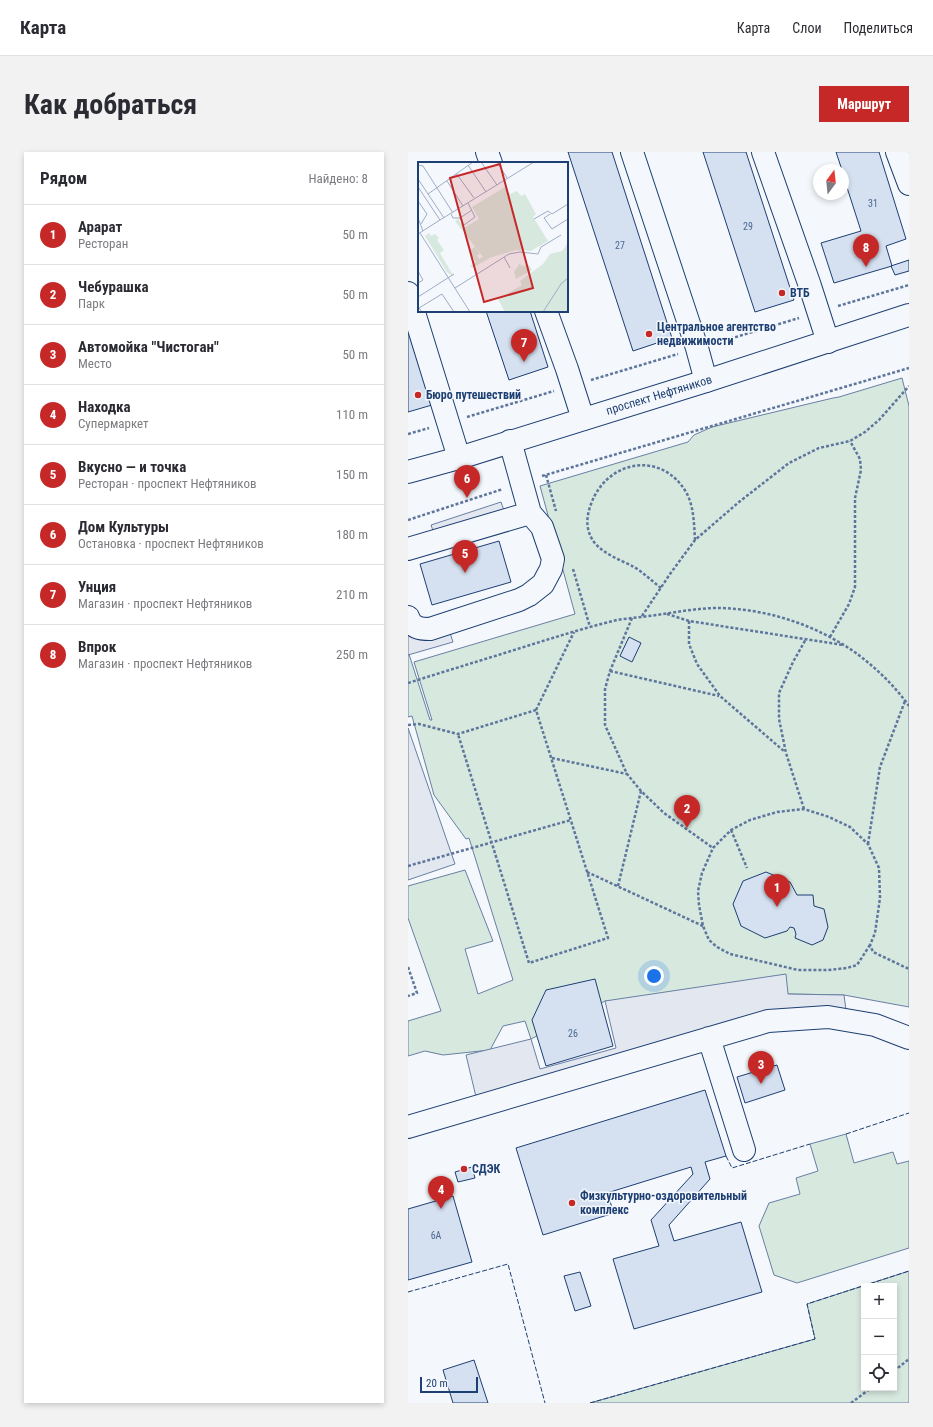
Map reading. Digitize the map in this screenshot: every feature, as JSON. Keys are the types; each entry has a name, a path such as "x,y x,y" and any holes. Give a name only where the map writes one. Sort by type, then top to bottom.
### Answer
{"main road":[{"path":"487,152 491,162"},
{"path":"632,152 706,381"},
{"path":"763,152 828,342"},
{"path":"897,152 909,183"},
{"path":"408,293 459,458"},
{"path":"546,312 583,419"},
{"name":"проспект Нефтяников","path":"408,472 459,458 909,316"},
{"path":"408,617 410,622 418,629 430,629 519,600 537,589 548,576 553,560 542,527 530,513 510,441"},
{"path":"408,549 530,513"},
{"path":"408,1127 768,1021 828,1017 875,1026 909,1038"},
{"path":"709,1038 744,1150"}],"path":[{"path":"408,434 909,286"},
{"path":"408,520 546,475 909,368"},
{"path":"641,617 695,540 739,502 789,462 820,448 850,441 865,432 879,420 909,386"},
{"path":"830,637 849,604 855,587 855,498 861,470 860,459 850,441"},
{"path":"660,588 644,573 604,551 593,540 588,530 587,519 594,496 602,485 613,474 626,468 655,466 669,473 686,492 693,513 695,540"},
{"path":"408,683 618,620 666,613 719,608 750,611 786,618 830,637 873,666 898,690 909,706"},
{"path":"666,613 690,621 845,646"},
{"path":"632,618 610,671 605,689 605,725 627,774 641,791 664,813 713,848"},
{"path":"690,621 689,644 697,664 720,696 786,753"},
{"path":"458,734 529,963 608,938 536,710 574,632"},
{"path":"804,810 786,753 779,719 779,694 793,662 806,639"},
{"path":"610,671 720,696"},
{"path":"868,844 880,767 905,701"},
{"path":"408,725 419,724 458,734 536,710"},
{"path":"552,758 627,774"},
{"path":"618,886 641,791"},
{"path":"804,810 829,817 850,827 868,844 878,868 880,898 875,933 870,945 857,965 847,968 798,970 730,954 717,947 709,940 703,926 698,891 702,873 713,848 732,830 750,820 777,812 804,810"},
{"path":"408,866 571,820"},
{"path":"732,830 747,868"},
{"path":"587,872 703,926"},
{"path":"870,945 873,952 909,969"},
{"path":"408,967 417,993 408,996"},
{"path":"897,1369 909,1359"},
{"path":"852,1403 867,1391"}],"shaded area":[{"path":"902,378 909,406 909,1007 844,995 788,994 605,1001 531,1039 525,1021 503,1026 490,1050 443,1055 425,1051 408,1056 408,1021 441,1011 408,918 408,886 465,870 493,941 465,949 478,994 513,980 469,838 466,839 434,795 412,716 408,717 408,651 430,720 432,720 414,662 575,614 540,486 688,442 694,435 712,427 839,397"},
{"path":"501,502 507,519 437,542 431,525"},
{"path":"446,621 453,642 408,655 408,631"},
{"path":"408,728 455,864 408,880"},
{"path":"786,974 788,994 844,995 846,1010 477,1101 466,1055 531,1039 540,1069 616,1048 605,1001"},
{"path":"846,1134 854,1163 893,1152 897,1164 909,1161 909,1248 797,1283 774,1275 759,1226 769,1203 800,1194 796,1178 818,1171 810,1144"},
{"path":"909,1271 909,1403 590,1403 815,1339 807,1304 861,1287 861,1391 897,1391 897,1283 872,1283"}],"building":[{"path":"568,152 612,152 672,338 633,351"},
{"path":"703,152 746,152 794,300 755,312"},
{"path":"836,152 879,152 906,239 886,246 892,266 834,283 821,243 861,231 849,194 849,164 840,164"},
{"path":"909,260 909,271 895,275 891,266"},
{"path":"486,312 530,312 548,367 509,380"},
{"path":"408,331 432,405 408,412"},
{"path":"499,541 511,582 432,605 420,564"},
{"path":"629,637 641,643 632,662 620,656"},
{"path":"766,872 790,882 797,895 813,895 814,906 824,909 828,927 823,940 812,945 795,938 796,934 794,928 790,927 787,931 765,938 741,926 733,904 743,881"},
{"path":"595,979 613,1046 546,1066 532,1020 546,990"},
{"path":"777,1065 785,1090 745,1103 737,1077"},
{"name":"Физкультурно-оздоровительный комплекс","path":"705,1090 726,1156 705,1162 710,1179 669,1225 674,1241 741,1222 762,1292 634,1329 613,1259 659,1246 651,1220 693,1174 691,1167 607,1193 614,1213 543,1235 516,1148"},
{"path":"472,1167 475,1178 458,1182 455,1172"},
{"path":"453,1196 472,1262 408,1280 408,1209"},
{"path":"580,1272 591,1306 575,1311 564,1276"},
{"path":"474,1360 488,1403 453,1403 443,1370"}],"fence":[{"path":"846,1134 909,1113"},
{"path":"726,1156 732,1168 810,1144"},
{"path":"408,1292 508,1264 545,1403"},
{"path":"590,1403 815,1339 807,1304 909,1271"}],"place":[{"name":"Впрок","path":"866,267"},
{"name":"ВТБ","path":"782,293"},
{"name":"Центральное агентство недвижимости","path":"649,334"},
{"name":"Унция","path":"524,362"},
{"name":"Бюро путешествий","path":"418,395"},
{"name":"Дом Культуры","path":"467,498"},
{"name":"Вкусно — и точка","path":"465,573"},
{"name":"Чебурашка","path":"687,828"},
{"name":"Арарат","path":"777,907"},
{"name":"Автомойка \"Чистоган\"","path":"761,1084"},
{"name":"СДЭК","path":"464,1169"},
{"name":"Физкультурно-оздоровительный комплекс","path":"572,1203"},
{"name":"Находка","path":"441,1209"}]}
